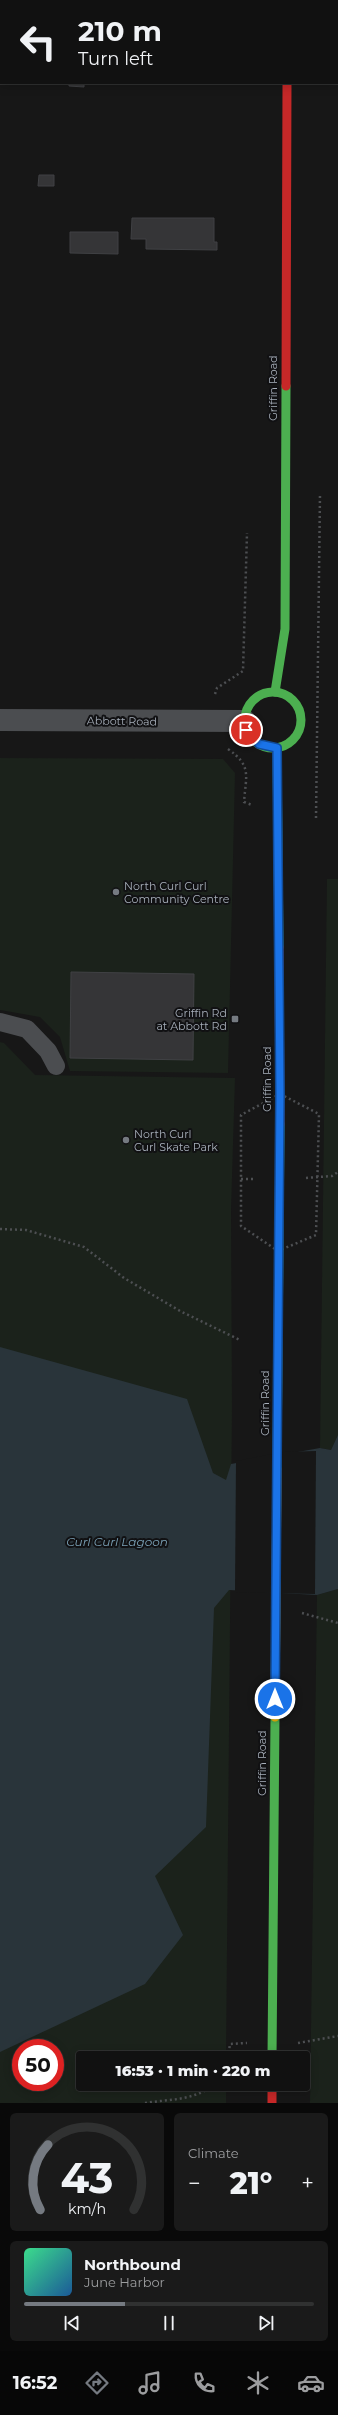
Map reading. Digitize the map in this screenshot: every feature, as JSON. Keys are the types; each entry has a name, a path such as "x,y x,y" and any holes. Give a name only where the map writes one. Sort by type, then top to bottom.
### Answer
{"main road":[{"name":"Griffin Road","path":"275,692 285,629 287,84"},
{"path":"275,692 292,698 301,714 299,732 294,739 277,748 268,748 252,738 246,730 245,720 246,711 257,697 275,692"},
{"name":"Griffin Road","path":"272,2051 280,1094 277,748"},
{"path":"272,2091 272,2103"}],"street":[{"name":"Abbott Road","path":"0,720 245,720"}],"lane":[{"path":"0,1022 27,1029 48,1050 56,1066"}],"path":[{"path":"316,818 320,494"},
{"path":"214,696 217,688 243,671 248,533"},
{"path":"222,745 239,756 246,766 244,802 278,818"},
{"path":"280,1094 319,1114 316,1235 278,1251 241,1226 241,1115 280,1094"},
{"path":"318,1178 332,1176 338,1172"},
{"path":"0,1229 26,1230 84,1247 124,1278 180,1310 240,1340"},
{"path":"276,1605 338,1622"},
{"path":"306,2043 338,2036"},
{"path":"229,2051 230,2044 240,2043"},
{"path":"145,2103 192,2097 206,2091"}],"shaded area":[{"name":"North Curl Curl Community Centre","path":"0,758 223,759 235,773 228,1073 70,1071 60,1037 40,1017 0,1010"},
{"path":"327,879 338,879 338,1436 331,1450 320,1448"},
{"path":"0,1042 4,1043 35,1075 235,1078 231,1210 232,1407 226,2051 76,2051 76,2091 226,2091 226,2103 0,2103"},
{"path":"338,1589 338,2103 310,2103 317,1595"}],"water":[{"name":"Curl Curl Lagoon","path":"0,1347 187,1399 213,1473 226,1480 231,1464 320,1448 331,1450 338,1435 338,1589 317,1595 229,1590 214,1608 206,1827 155,1876 183,1935 145,1984 28,2039 12,2039 12,2046 0,2052"}],"pier":[{"path":"316,1451 315,1594 235,1592 236,1461 283,1452"}],"building":[{"path":"69,84 84,84 84,87 69,86"},
{"path":"39,175 54,175 54,186 38,186"},
{"path":"132,218 214,218 214,242 217,242 217,250 146,249 146,239 131,239"},
{"path":"70,232 118,232 118,254 70,253"},
{"path":"71,972 194,974 193,1060 70,1058"}],"traffic: fast":[{"path":"275,692 285,629 286,386"},
{"path":"268,692 278,692 293,700 299,709 301,720 299,731 293,740 278,748 268,748 257,743 250,736 245,725 245,715 250,704 257,697 268,692"},
{"path":"277,748 279,947"},
{"path":"277,1469 280,1124"},
{"path":"272,2051 275,1717"}],"traffic: slow":[{"path":"275,1717 277,1469"}],"traffic: jam":[{"path":"286,386 287,84"},
{"path":"279,947 280,1124"},
{"path":"272,2091 272,2103"}],"place":[{"name":"North Curl Curl Community Centre","path":"116,892"},
{"name":"Griffin Rd at Abbott Rd","path":"235,1019"},
{"name":"North Curl Curl Skate Park","path":"126,1140"}],"route":[{"path":"246,730 259,744 268,748 277,748 280,1094 275,1699"}]}
